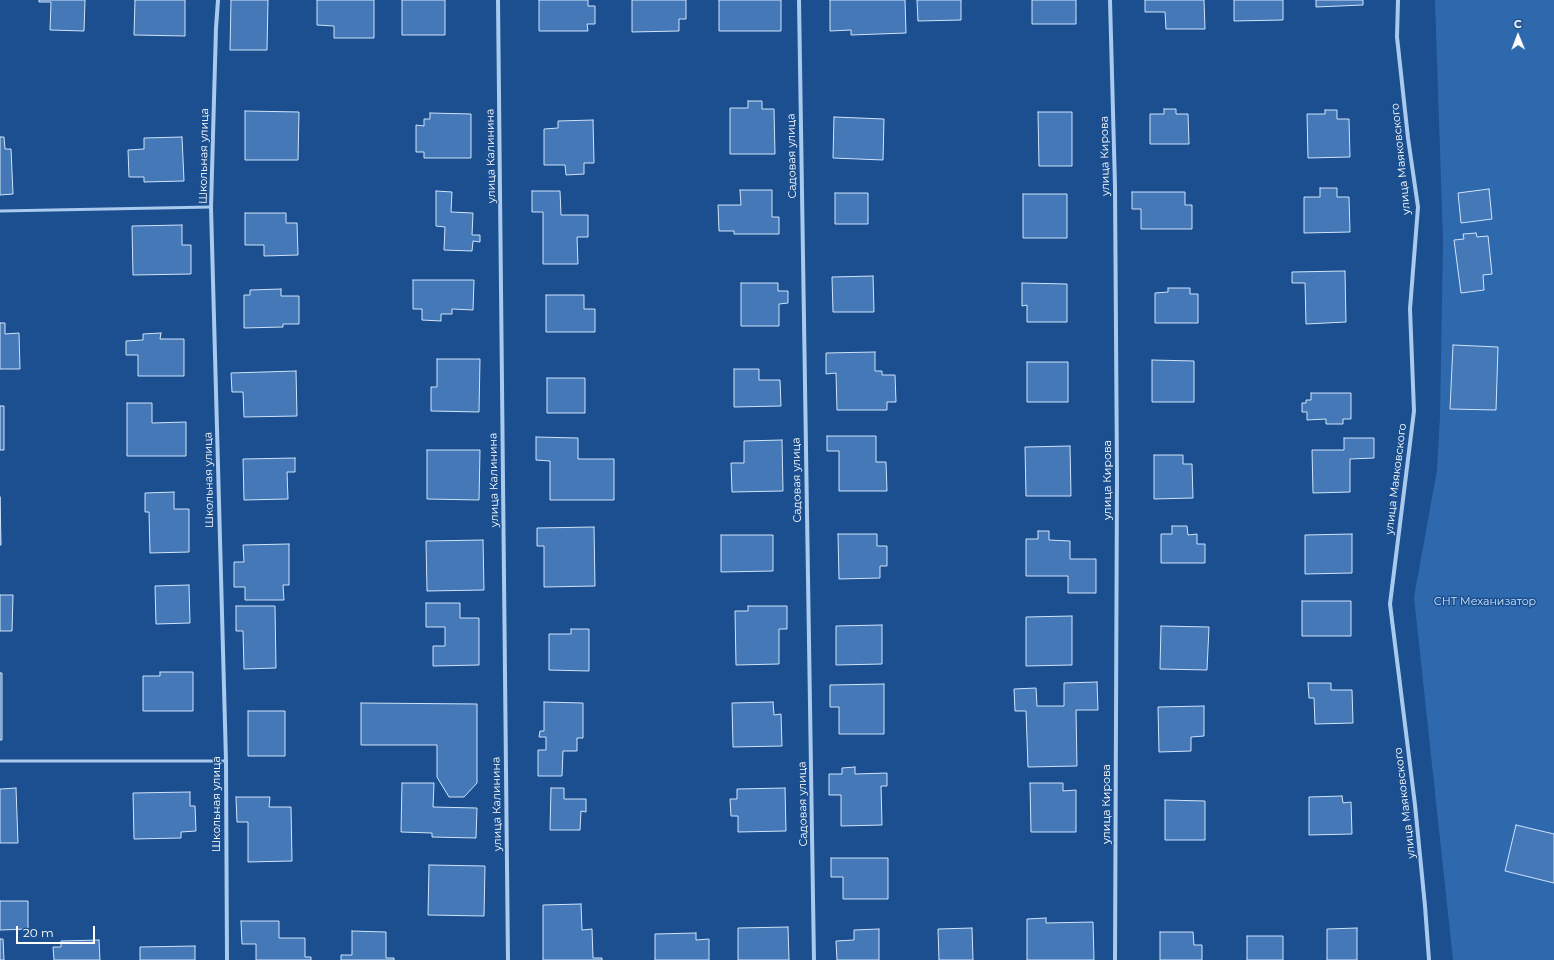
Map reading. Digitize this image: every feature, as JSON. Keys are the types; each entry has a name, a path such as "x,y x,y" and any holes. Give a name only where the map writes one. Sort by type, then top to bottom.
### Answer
{"street":[{"name":"Школьная улица","path":"218,0 211,207 226,761 227,960"},
{"name":"улица Калинина","path":"498,0 508,960"},
{"name":"Садовая улица","path":"799,0 814,960"},
{"name":"улица Кирова","path":"1110,0 1115,186 1117,477 1115,960"},
{"name":"улица Маяковского","path":"1398,0 1397,37 1408,138 1418,207 1410,309 1414,411 1390,604 1415,813 1429,960"}],"lane":[{"path":"0,211 211,207"},
{"path":"0,761 226,761"}],"green space":[{"name":"СНТ Механизатор","path":"1435,0 1554,0 1554,960 1453,960 1414,597 1437,470 1440,416 1443,241"}],"building":[{"path":"39,0 85,0 84,31 50,30 51,2 39,2"},
{"path":"135,0 185,0 185,36 134,35"},
{"path":"231,0 268,0 267,50 230,50"},
{"path":"317,0 374,0 374,38 334,38 334,26 317,25"},
{"path":"402,0 445,0 445,35 402,35"},
{"path":"539,0 588,0 588,6 595,6 595,24 587,24 588,31 539,31"},
{"path":"632,0 686,0 686,19 679,19 679,31 632,32"},
{"path":"719,0 781,0 781,31 719,31"},
{"path":"830,0 905,0 906,33 851,35 851,30 830,31"},
{"path":"917,0 961,0 961,20 918,21"},
{"path":"1032,0 1076,0 1076,24 1032,24"},
{"path":"1145,0 1204,0 1205,29 1166,29 1165,12 1145,12"},
{"path":"1234,0 1283,0 1283,20 1234,21"},
{"path":"1316,0 1363,0 1363,5 1316,7"},
{"path":"748,101 762,101 762,109 774,109 775,154 730,154 730,108 748,108"},
{"path":"1164,109 1176,109 1176,114 1188,114 1189,144 1150,144 1150,114 1164,114"},
{"path":"1325,110 1337,110 1337,119 1349,119 1350,157 1308,158 1307,114 1325,114"},
{"path":"245,111 299,112 298,160 245,160"},
{"path":"1038,112 1072,112 1072,166 1039,166"},
{"path":"430,113 471,114 471,158 424,158 424,152 416,152 416,125 424,126 424,119 430,119"},
{"path":"834,117 884,119 883,160 833,158"},
{"path":"593,120 594,163 584,163 584,174 566,175 565,165 544,165 544,129 558,128 558,121"},
{"path":"0,137 4,137 5,149 11,149 13,194 0,195"},
{"path":"182,137 184,181 144,182 144,177 129,177 128,150 144,149 144,138"},
{"path":"1320,188 1337,188 1337,197 1349,197 1350,232 1304,233 1304,197 1320,197"},
{"path":"1489,189 1492,219 1461,223 1458,193"},
{"path":"740,190 772,190 772,217 779,217 779,234 734,234 734,231 719,231 718,205 741,205"},
{"path":"436,191 452,192 451,212 473,213 472,235 480,235 480,242 473,241 472,251 444,250 445,227 436,226"},
{"path":"532,191 560,191 561,215 588,215 588,237 577,237 578,264 543,264 543,212 532,212"},
{"path":"1132,192 1185,192 1185,205 1192,205 1192,229 1141,229 1141,209 1132,209"},
{"path":"835,193 868,193 868,224 835,224"},
{"path":"1023,194 1067,194 1067,238 1023,238"},
{"path":"245,213 286,213 286,223 297,223 298,255 264,256 264,245 245,245"},
{"path":"182,225 182,245 191,245 191,274 133,275 132,226"},
{"path":"1476,233 1477,237 1488,236 1492,274 1483,275 1484,290 1461,293 1454,240 1464,239 1463,234"},
{"path":"1345,271 1346,322 1306,324 1305,283 1292,283 1292,272"},
{"path":"873,276 874,312 833,312 832,277"},
{"path":"413,280 474,280 473,310 452,309 452,314 441,314 441,321 422,320 422,309 413,309"},
{"path":"741,283 778,283 778,291 788,291 788,303 779,304 779,326 741,326"},
{"path":"1022,283 1067,284 1067,322 1027,322 1027,305 1022,306"},
{"path":"1168,288 1190,288 1190,294 1198,294 1198,323 1155,323 1155,293 1168,292"},
{"path":"281,289 281,296 299,296 299,324 283,324 283,327 244,328 244,295 250,295 250,290"},
{"path":"546,295 584,295 584,309 595,309 595,332 546,332"},
{"path":"0,323 5,323 5,334 19,333 20,369 0,369"},
{"path":"161,333 160,339 184,339 184,376 138,376 138,355 126,355 126,341 143,340 143,334"},
{"path":"1453,345 1498,347 1496,410 1450,409"},
{"path":"875,352 875,371 882,371 882,375 895,375 896,402 887,402 887,410 837,410 836,373 826,374 826,353"},
{"path":"437,359 480,359 479,412 431,411 431,387 437,387"},
{"path":"1152,360 1194,361 1194,402 1152,402"},
{"path":"1027,362 1068,362 1068,402 1027,402"},
{"path":"734,369 759,369 759,380 780,380 781,406 734,407"},
{"path":"296,371 297,416 244,417 243,392 232,392 231,373"},
{"path":"547,378 585,378 585,413 547,413"},
{"path":"1311,393 1351,393 1351,419 1343,419 1343,424 1326,424 1326,419 1307,420 1307,412 1302,412 1302,403 1306,403 1306,400 1311,400"},
{"path":"127,403 152,403 152,423 186,422 186,456 127,456"},
{"path":"0,406 4,406 4,450 0,450"},
{"path":"827,436 876,436 876,462 886,462 887,491 839,491 839,451 827,451"},
{"path":"536,437 578,438 578,459 614,459 614,500 550,500 550,461 536,460"},
{"path":"1344,438 1374,438 1374,458 1350,459 1350,492 1313,493 1312,450 1344,450"},
{"path":"782,440 783,491 732,492 731,463 744,463 744,441"},
{"path":"1070,446 1071,496 1026,496 1025,447"},
{"path":"427,450 480,450 479,500 427,499"},
{"path":"1154,455 1183,455 1183,464 1192,464 1193,498 1154,499"},
{"path":"295,458 295,472 287,472 288,499 244,500 243,459"},
{"path":"174,492 174,509 189,509 189,552 150,553 149,512 145,512 145,493"},
{"path":"0,497 1,545 0,545"},
{"path":"1172,526 1187,526 1188,535 1197,534 1197,544 1205,544 1205,563 1161,563 1161,534 1172,534"},
{"path":"594,527 595,586 544,587 544,546 537,546 537,528"},
{"path":"1038,531 1049,531 1049,540 1070,541 1070,559 1096,559 1096,593 1068,593 1068,576 1026,576 1026,539 1038,539"},
{"path":"838,534 877,534 877,546 887,546 887,566 880,566 880,578 839,579"},
{"path":"1352,534 1352,573 1305,574 1305,535"},
{"path":"721,535 773,535 773,571 721,572"},
{"path":"483,540 484,590 427,591 426,541"},
{"path":"289,544 289,585 283,585 284,600 245,600 245,587 234,587 234,562 244,562 243,545"},
{"path":"189,585 190,623 156,624 155,586"},
{"path":"0,595 13,595 12,631 0,631"},
{"path":"1302,601 1351,601 1351,636 1302,636"},
{"path":"426,603 460,603 460,618 479,618 479,665 433,666 433,646 445,646 445,627 426,627"},
{"path":"236,606 275,606 276,668 244,669 243,631 236,631"},
{"path":"748,606 787,606 787,629 779,629 779,664 736,665 735,611 748,611"},
{"path":"1072,616 1072,665 1026,666 1026,617"},
{"path":"882,625 882,664 836,665 836,626"},
{"path":"1161,626 1209,627 1207,670 1160,669"},
{"path":"571,629 589,629 589,671 549,670 549,634 571,634"},
{"path":"160,672 193,672 193,711 143,711 143,676 160,676"},
{"path":"0,673 2,673 2,740 0,740"},
{"path":"1097,682 1098,710 1076,710 1077,766 1028,767 1026,711 1015,711 1014,689 1036,688 1037,706 1064,706 1064,683"},
{"path":"1308,683 1331,683 1331,690 1352,690 1353,723 1315,724 1314,698 1309,698"},
{"path":"884,684 884,734 839,734 839,707 830,707 830,685"},
{"path":"544,702 583,703 583,738 577,738 577,751 563,751 562,776 538,776 538,750 546,750 546,737 539,737 540,731 544,731"},
{"path":"773,702 774,715 781,714 782,746 733,747 732,703"},
{"path":"361,703 477,704 477,783 464,797 449,797 437,777 437,745 361,745"},
{"path":"1204,706 1204,736 1191,737 1191,751 1159,752 1158,707"},
{"path":"248,711 285,711 285,756 248,756"},
{"path":"855,767 855,774 887,773 887,786 881,786 882,825 841,826 841,795 829,795 829,774 842,774 842,768"},
{"path":"402,783 434,783 433,807 477,808 476,838 432,837 432,833 401,832"},
{"path":"1030,783 1063,783 1063,791 1076,790 1076,832 1031,832"},
{"path":"16,788 18,843 0,843 0,789"},
{"path":"551,788 564,788 564,799 586,799 586,812 581,811 580,830 550,830"},
{"path":"785,788 786,831 738,832 738,816 731,816 730,799 737,799 737,789"},
{"path":"190,792 190,806 195,806 196,831 181,832 181,838 134,839 133,793"},
{"path":"1342,796 1343,803 1351,802 1352,834 1309,835 1309,797"},
{"path":"236,797 270,797 269,807 291,807 292,861 248,862 248,822 237,822"},
{"path":"1165,800 1205,801 1205,840 1165,840"},
{"path":"1516,825 1554,834 1554,883 1505,871"},
{"path":"831,858 888,858 888,899 843,899 843,877 831,877"},
{"path":"429,865 485,866 484,916 428,915"},
{"path":"0,901 28,901 28,929 0,930"},
{"path":"581,904 582,930 592,929 593,958 602,958 602,960 543,960 543,905"},
{"path":"1046,918 1046,923 1093,922 1094,960 1027,960 1027,919"},
{"path":"241,921 279,921 279,938 305,938 305,957 311,957 311,960 256,960 256,944 242,944"},
{"path":"788,927 789,960 738,960 738,928"},
{"path":"972,928 973,960 939,960 938,929"},
{"path":"1357,928 1357,960 1327,960 1327,929"},
{"path":"879,929 879,960 837,960 836,941 854,940 854,930"},
{"path":"352,931 386,932 386,958 394,958 394,960 341,960 341,955 352,955"},
{"path":"1160,932 1193,932 1194,945 1202,945 1202,960 1160,960"},
{"path":"696,933 696,940 709,939 709,960 655,960 655,934"},
{"path":"1247,936 1283,936 1283,960 1247,960"},
{"path":"0,939 3,939 4,960 0,960"},
{"path":"99,940 100,960 54,960 53,947 61,947 61,941"},
{"path":"195,946 195,960 140,960 140,947"}]}
